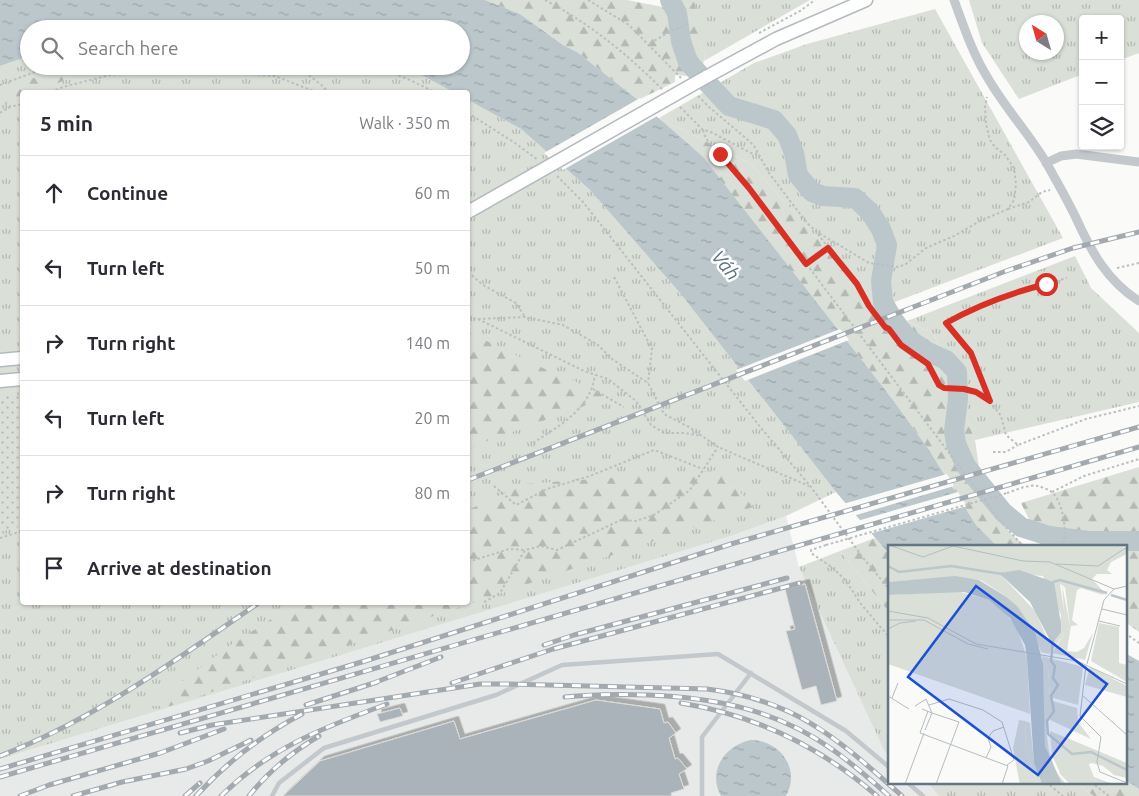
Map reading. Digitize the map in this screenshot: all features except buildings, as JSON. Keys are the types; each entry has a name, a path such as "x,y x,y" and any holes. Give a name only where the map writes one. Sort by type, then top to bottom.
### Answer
{"main road":[{"path":"470,211 736,60 776,39 866,0"},
{"path":"0,360 20,358"},
{"path":"0,380 20,379"}],"street":[{"path":"954,0 971,45 989,81 1027,133 1046,163 1102,266 1114,281 1139,300"},
{"path":"1046,163 1060,156 1076,154 1139,162"}],"lane":[{"path":"272,796 279,782 324,748 496,695 562,665 718,654 846,731 888,766"},
{"path":"702,796 702,737 751,673"},
{"path":"909,784 923,796"}],"path":[{"path":"545,0 570,13 631,59 664,91"},
{"path":"588,0 629,25 649,43 682,79"},
{"path":"757,35 800,11 815,0"},
{"path":"649,43 688,24"},
{"path":"0,85 27,75"},
{"path":"56,90 110,75"},
{"path":"263,75 275,76 311,90"},
{"path":"309,75 326,90"},
{"path":"396,75 431,90"},
{"path":"695,93 709,107 743,134 754,146 769,173 807,223 817,232 839,244 860,260 869,263 898,267 906,264 926,248 956,235 980,221 1030,202 1042,192 1050,190"},
{"path":"988,95 985,107 986,124 990,140 1005,155 1014,168 1016,184 1014,200 1008,209"},
{"path":"0,113 10,107 20,104"},
{"path":"677,104 704,130 751,153 758,154"},
{"path":"470,114 540,161"},
{"path":"704,130 703,133 709,143 749,188 1002,523 1022,545"},
{"path":"554,173 583,202 744,406 811,487 864,559 888,588"},
{"path":"817,232 857,284 869,306 885,327 889,329 901,345 928,364 939,385 944,388 976,392 990,401"},
{"path":"806,264 828,248"},
{"path":"1102,266 1116,268 1139,263"},
{"path":"470,274 483,285 516,304 525,317"},
{"path":"614,277 652,349 648,383"},
{"path":"1018,445 1006,435 1001,416 990,401 971,353 946,323 995,299 1020,290 1067,278"},
{"path":"470,318 525,317 563,325 598,345 612,359 648,383 664,414 689,427 718,447 811,487"},
{"path":"478,319 545,350 584,371 608,379 636,401 651,426 664,432 702,436"},
{"path":"533,443 577,412 593,389 595,374"},
{"path":"593,389 624,407"},
{"path":"993,452 1006,452 1018,445 1086,419 1139,406"},
{"path":"470,561 509,549 525,550 541,546 557,550 621,520 636,521 654,515 690,490 718,447"},
{"path":"494,486 516,505 547,489 590,476 654,450 704,469"},
{"path":"1052,492 1084,476 1139,459"},
{"path":"888,636 846,581 833,568 811,553 811,550 1033,486 1039,486 1052,492 1061,510 1065,526 1062,545"},
{"path":"0,538 20,532"},
{"path":"484,602 500,593 525,550"},
{"path":"1126,634 1139,643"},
{"path":"1048,784 1063,796"},
{"path":"1094,784 1109,796"}],"shaded area":[{"path":"786,516 799,567 888,739 888,784 931,784 943,796 0,796 0,759 731,536"}],"green space":[{"path":"485,0 627,0 663,7 667,0 694,0 701,36 698,43 705,54 703,65 696,65 688,76 675,75 675,82 638,100 577,52 563,45 520,14"},
{"path":"694,0 810,0 704,61 705,54 698,43"},
{"path":"969,0 1139,0 1139,53 1124,59 1124,15 1079,15 1079,76 1019,99 982,43"},
{"path":"935,9 1063,238 879,308 751,164 659,118 754,63 807,44"},
{"path":"20,59 20,75 422,75 449,90 20,90 20,605 470,605 470,101 521,129 590,190 680,293 836,492 786,516 731,536 0,759 0,66"},
{"path":"43,75 81,75 39,90 20,90 20,98 0,106 0,89"},
{"path":"659,118 751,164 879,308 934,334 975,440 984,501 1012,535 1025,545 996,545 976,525 929,450 893,400 804,287"},
{"path":"1075,256 1091,288 1139,333 1139,402 975,440 934,334 907,321"},
{"path":"470,333 547,370 611,396 470,447"},
{"path":"20,395 20,527 0,532 0,396"},
{"path":"1139,467 1139,632 1126,623 1126,545 1042,545 1021,503"},
{"path":"721,470 753,507 470,604 470,509 524,484"},
{"path":"875,538 888,553 888,611 840,551"},
{"path":"840,551 888,611 888,754 885,752 799,567"},
{"path":"293,605 466,605 170,706 149,706 229,646"},
{"path":"1126,781 1139,789 1139,796 1094,796 1078,784 1126,784"},
{"path":"930,784 1078,784 1094,796 939,796"}],"water":[{"name":"Váh","path":"0,0 485,0 520,14 563,45 577,52 638,100 703,157 893,400 929,450 976,525 996,545 888,545 888,553 836,492 680,293 590,190 521,129 470,101 470,90 449,90 422,75 470,75 470,20 20,20 20,59 0,66"},
{"path":"1126,654 1139,661 1139,789 1126,781"},
{"path":"751,740 771,745 785,758 791,776 786,796 721,796 717,787 716,777 721,760 733,747"}],"pier":[{"path":"640,98 659,115 563,170 544,153"},
{"path":"840,329 849,340 745,381 736,370"},
{"path":"947,474 954,486 853,516 843,504"},
{"path":"958,492 967,506 869,534 857,521"}],"waterway":[{"path":"670,0 677,13 681,41 688,62 729,106 774,120 787,135 794,153 798,175 812,192 823,196 855,198 870,212 881,229 887,245 881,281 883,302 907,338 926,351 946,360 957,372 958,399 954,431 956,444 966,466 1003,512 1021,527 1049,536 1089,541 1139,541"}],"railway":[{"path":"470,479 1006,271 1073,248 1139,232"},
{"path":"0,769 365,661 731,544 1139,427"},
{"path":"0,777 1139,447"},
{"path":"544,645 574,635 787,578"},
{"path":"452,683 553,649 800,583"},
{"path":"0,756 35,741 102,706 166,666 256,605"},
{"path":"371,684 441,657"},
{"path":"306,705 377,682"},
{"path":"180,733 212,725 480,684 707,689 738,694 766,702 814,725 836,740 888,784"},
{"path":"565,697 618,694 649,695 699,699 746,709 768,716 812,736 848,761 889,796"},
{"path":"681,703 735,716 785,736 833,762 877,796"},
{"path":"221,796 239,779 278,752 342,721 387,704"},
{"path":"196,796 245,750 302,714"},
{"path":"20,796 49,785 160,753 224,729"},
{"path":"249,796 281,763 319,736"},
{"path":"73,796 122,782 186,769 208,761 251,740"},
{"path":"185,796 200,783"},
{"path":"888,784 902,796"}],"route":[{"path":"720,154 749,188 806,264 828,248 857,284 869,306 885,327 889,329 901,345 928,364 939,385 944,388 976,392 990,401 971,353 946,323 995,299 1020,290 1046,284"}]}
